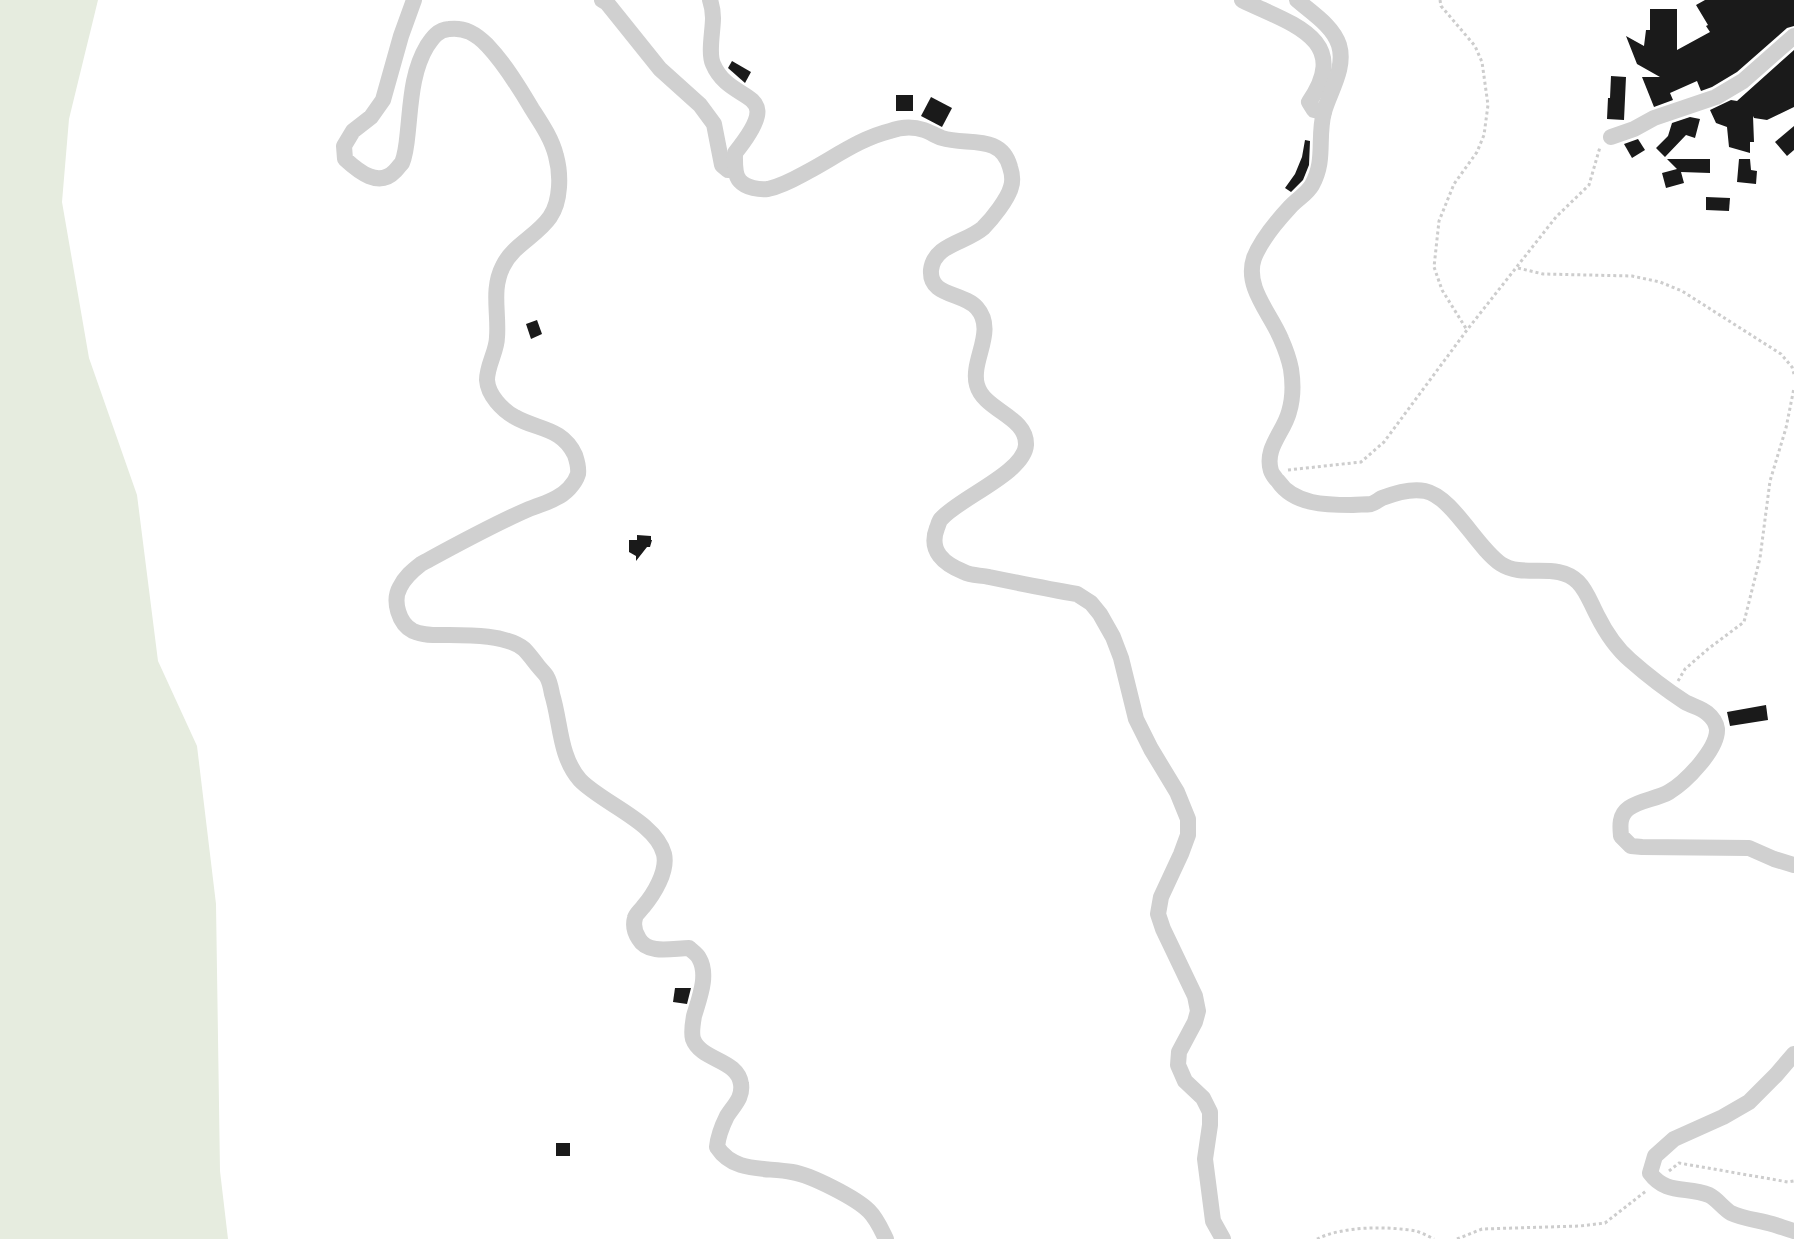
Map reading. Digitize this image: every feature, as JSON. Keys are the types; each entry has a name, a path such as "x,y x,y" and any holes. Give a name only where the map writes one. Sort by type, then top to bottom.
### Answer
{"street":[{"path":"414,0 383,100 371,117 353,132 344,146 345,159 359,172 376,179 390,176 401,164 407,140 413,83 423,54 438,31 459,28 471,32 488,46 512,76 544,129 555,153 559,168 559,186 550,217 507,257 498,277 495,297 497,339 487,378 493,397 515,417 550,429 565,440 578,463 578,474 572,485 556,498 529,508 421,564 407,576 398,590 400,617 406,626 425,635 477,635 509,642 522,648 547,677 554,698 562,743 578,777 590,789 628,814 658,839 664,855 664,869 645,906 635,916 634,929 640,942 651,949 689,948 699,958 704,973 693,1022 693,1038 700,1050 730,1066 739,1074 741,1084 741,1094 737,1104 728,1116 718,1137 717,1146 723,1156 739,1166 794,1172 828,1185 868,1210 878,1221 886,1239"},
{"path":"602,0 607,3 660,69 700,105 714,124 722,165 728,170 735,169"},
{"path":"710,0 713,15 711,61 718,75 752,99 757,109 757,120 735,153 735,169 740,181 750,187 766,189 786,184 860,143 887,131 908,126 924,130 943,139 975,141 991,145 1008,161 1012,172 1012,185 1006,197 982,228 961,242 942,249 931,270 932,279 938,289 970,301 980,311 984,333 976,373 977,386 982,396 1016,423 1024,433 1026,445 1023,456 1012,468 940,520 933,546 940,557 965,573 1077,594 1091,603 1113,637 1121,658 1136,719 1177,792 1188,819 1188,835 1161,897 1158,914 1195,996 1198,1011 1195,1022 1179,1052 1178,1065 1185,1081 1203,1098 1210,1112 1205,1159 1213,1221 1223,1239"},
{"path":"1242,0 1303,30 1319,44 1325,63 1319,87 1309,102 1314,110 1324,112"},
{"path":"1297,0 1335,36 1340,49 1334,89 1324,112 1320,167 1316,178 1311,189 1292,205 1264,240 1254,258 1251,274 1258,295 1281,338 1291,370 1292,392 1289,414 1273,444 1270,459 1271,471 1281,487 1302,500 1323,505 1370,504 1414,489 1429,492 1444,502 1492,556 1503,565 1516,569 1555,571 1571,576 1582,586 1603,628 1626,657 1671,693 1706,712 1715,722 1717,731 1712,748 1694,771 1670,792 1627,809 1620,820 1621,837 1631,846 1642,848 1749,849 1774,860 1794,865"},
{"path":"1611,137 1634,129 1654,118 1716,97 1743,81 1794,36"},
{"path":"1794,1054 1749,1102 1674,1139 1655,1156 1650,1173 1657,1182 1675,1190 1693,1191 1711,1196 1729,1212 1794,1231"}],"path":[{"path":"1440,0 1441,6 1475,46 1482,62 1488,105 1484,135 1477,152 1454,184 1439,221 1434,267 1442,290 1467,330"},
{"path":"1271,471 1361,462 1384,442 1467,330 1556,217 1589,185 1600,145 1611,137"},
{"path":"1518,268 1543,274 1632,276 1660,282 1682,291 1781,354 1792,367 1794,374"},
{"path":"1671,693 1685,669 1744,622 1760,558 1770,481 1786,428 1794,388"},
{"path":"1457,1239 1482,1229 1605,1223 1679,1163 1788,1182 1794,1181"},
{"path":"1317,1239 1343,1231 1382,1228 1418,1232 1434,1239"}],"shaded area":[{"path":"0,0 98,0 69,119 62,202 89,358 137,495 158,661 197,746 216,904 220,1171 228,1239 0,1239"}],"building":[{"path":"1705,0 1794,0 1794,26 1787,28 1737,72 1712,87 1701,91 1697,81 1670,93 1673,100 1654,107 1642,77 1660,77 1637,64 1626,36 1644,46 1646,30 1650,30 1650,9 1677,9 1677,50 1710,32 1696,5"},
{"path":"1794,50 1794,107 1767,120 1753,116 1754,142 1750,142 1750,153 1729,147 1727,127 1716,123 1710,110 1731,100 1737,101"},
{"path":"732,61 751,72 745,83 728,68"},
{"path":"1611,76 1626,77 1624,120 1607,119"},
{"path":"896,95 913,95 913,111 896,111"},
{"path":"931,97 952,108 942,127 921,116"},
{"path":"1690,117 1700,119 1695,138 1686,135 1665,157 1656,148 1668,136 1672,123"},
{"path":"1794,126 1794,150 1787,156 1775,142"},
{"path":"1638,139 1645,150 1632,158 1624,144"},
{"path":"1305,140 1310,141 1309,165 1303,180 1291,192 1285,188 1295,174 1302,157"},
{"path":"1667,159 1710,159 1710,173 1681,172 1684,183 1666,188 1662,173 1677,169"},
{"path":"1739,159 1750,159 1751,170 1757,171 1756,184 1737,182"},
{"path":"1706,197 1730,198 1729,211 1706,210"},
{"path":"537,320 542,334 531,339 526,324"},
{"path":"637,535 651,536 652,540 650,547 647,547 636,561 636,556 629,552 629,540 637,540"},
{"path":"1766,705 1768,720 1730,726 1727,712"},
{"path":"675,988 691,988 687,1004 673,1002"},
{"path":"556,1143 570,1143 570,1156 556,1156"}]}
